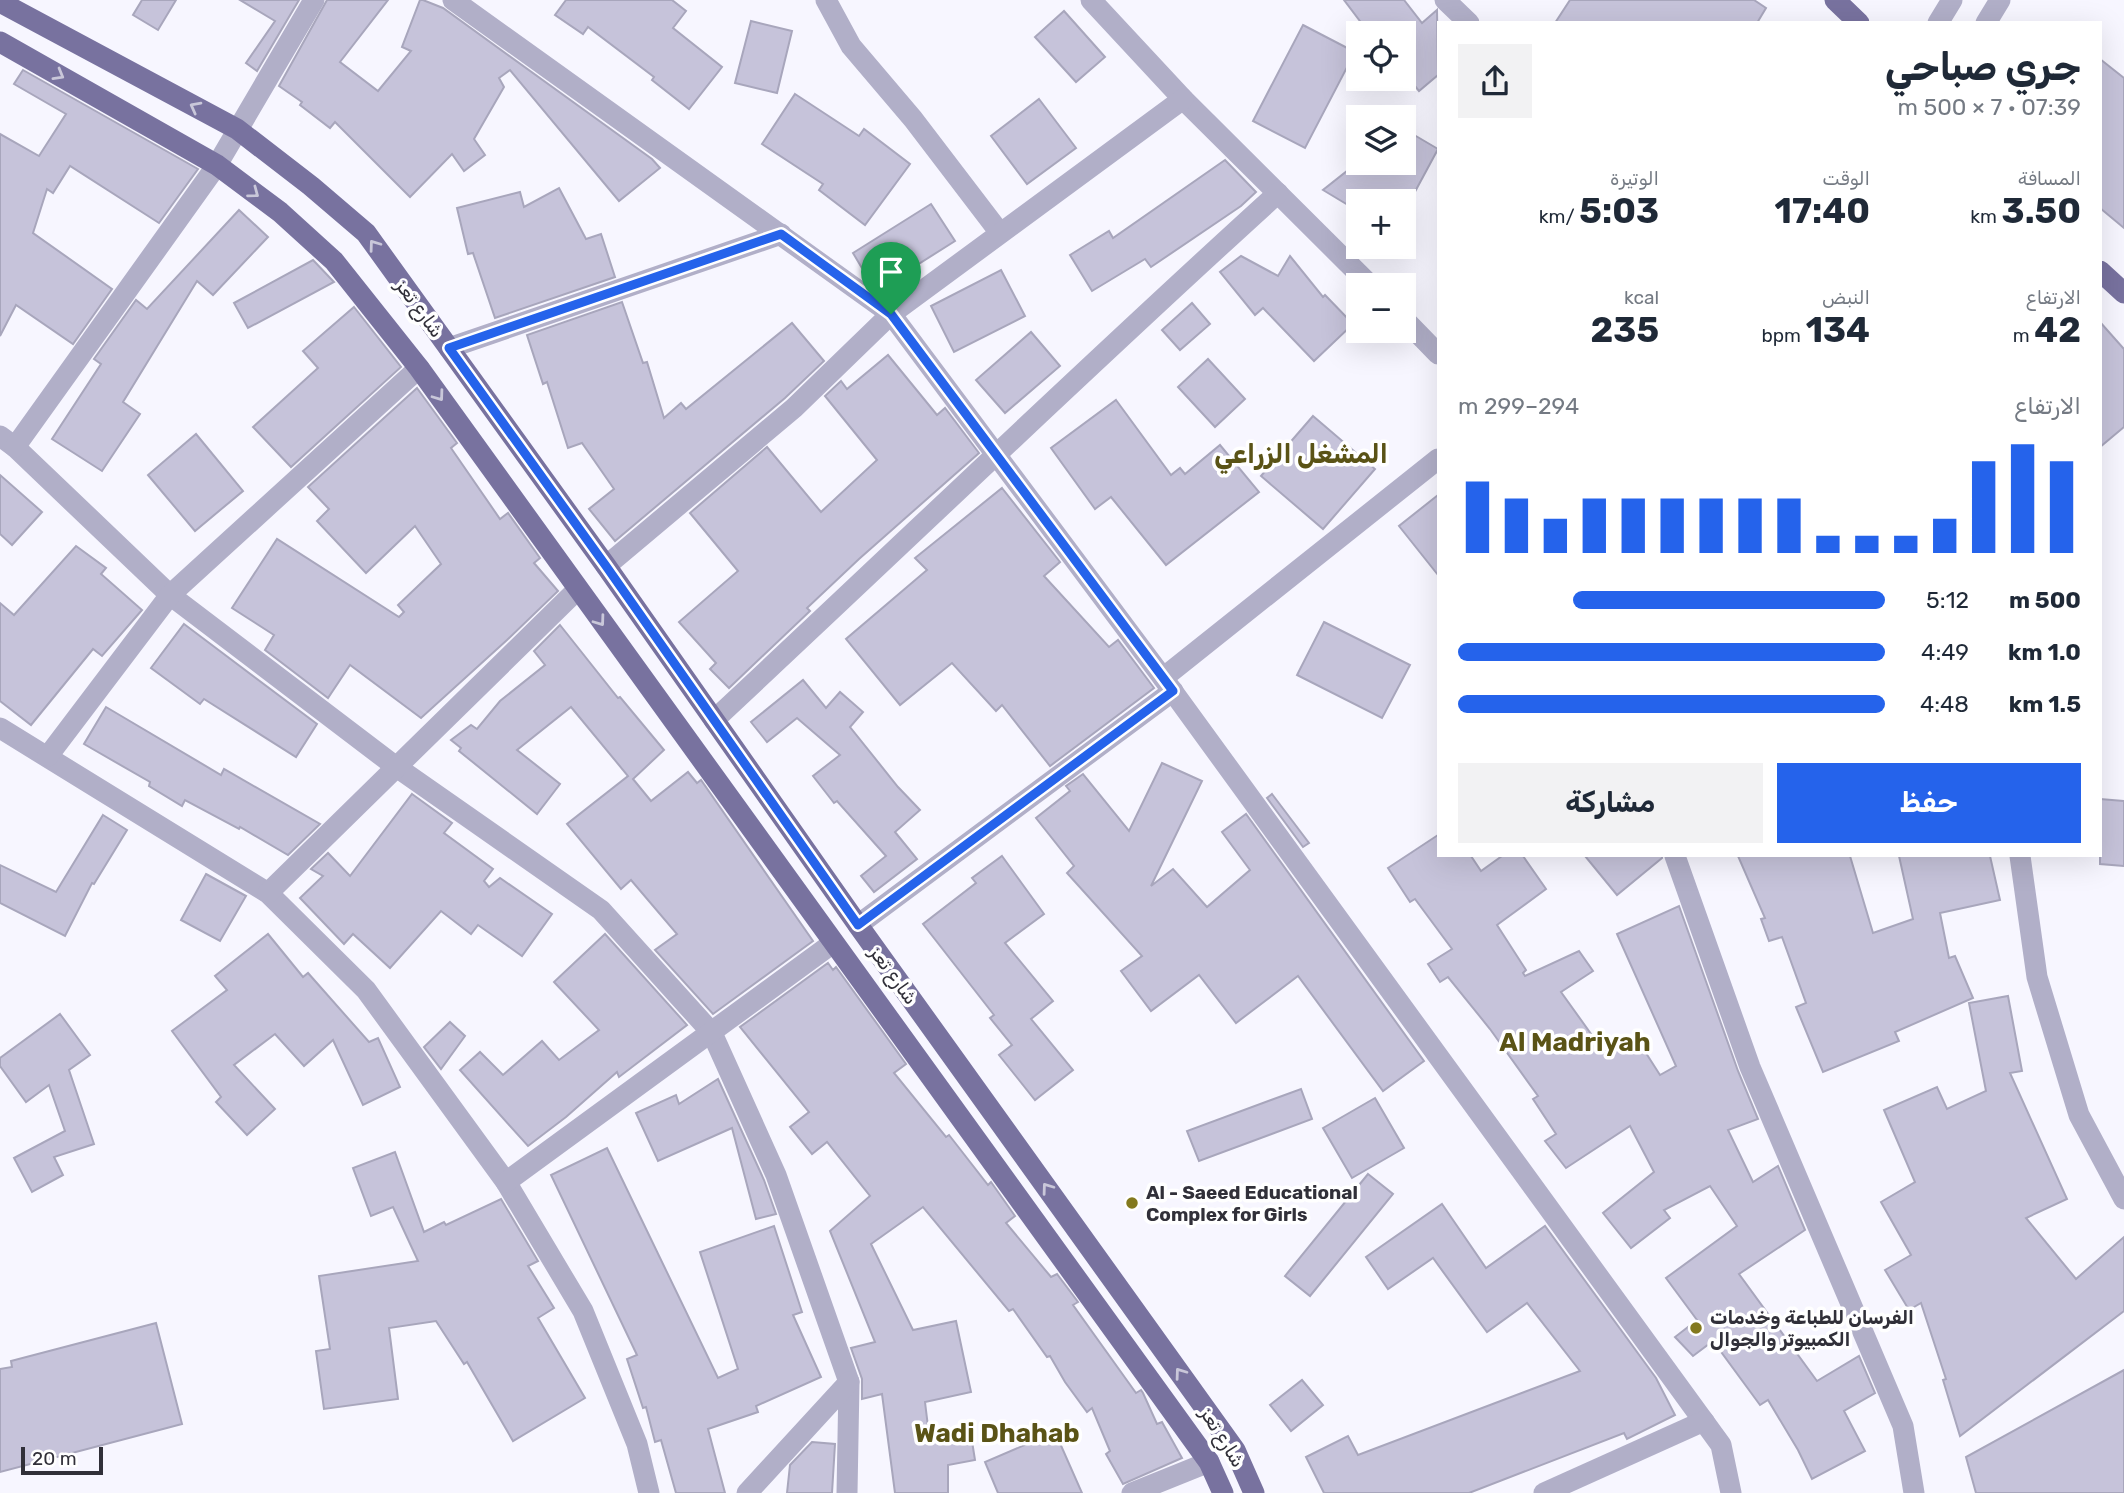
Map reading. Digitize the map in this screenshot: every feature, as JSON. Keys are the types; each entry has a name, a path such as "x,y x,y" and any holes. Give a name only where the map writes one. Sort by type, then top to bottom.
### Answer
{"main road":[{"path":"1835,0 1857,21"},
{"name":"شارع تعز","path":"0,2 237,129 366,233 1235,1450 1254,1493"},
{"name":"شارع تعز","path":"0,42 217,165 280,212 334,261 419,368 1209,1462 1223,1493"},
{"path":"2102,273 2124,293"}],"street":[{"path":"314,0 217,165 8,441 170,595 395,766 601,910 712,1033 776,1175 849,1382 847,1493"},
{"path":"453,0 891,314 1168,684 1704,1421 1721,1445 1731,1493"},
{"path":"826,0 851,46 913,119 1000,233"},
{"path":"1091,0 1183,99 1358,273"},
{"path":"1445,0 1467,21"},
{"path":"1939,21 1952,0"},
{"path":"1987,21 2000,0"},
{"path":"606,566 794,408 891,314 1183,99"},
{"path":"714,720 997,456 1112,344 1278,193"},
{"path":"449,348 781,234"},
{"path":"1416,331 1437,353"},
{"path":"47,756 170,595 419,368"},
{"path":"858,925 1168,684 1437,460"},
{"path":"268,892 577,590"},
{"path":"0,728 268,892 366,990 506,1182 583,1311 637,1444 649,1493"},
{"path":"1675,857 1750,1067 1903,1426 1914,1493"},
{"path":"2020,857 2037,977 2078,1115 2124,1199"},
{"path":"506,1182 833,943"},
{"path":"747,1493 849,1382"},
{"path":"1544,1493 1704,1421"},
{"path":"1132,1493 1209,1462"}],"building":[{"path":"142,0 176,0 158,30 133,15"},
{"path":"240,0 299,0 257,71 246,63 275,21"},
{"path":"327,0 388,0 340,62 378,91 411,51 402,47 420,0 423,0 443,8 652,159 660,168 619,201 510,70 499,78 504,87 474,139 485,155 464,171 452,154 410,197 335,122 330,128 300,105 302,102 279,86"},
{"path":"566,0 672,0 686,11 673,28 722,67 689,109 652,80 654,77 588,27 583,34 555,15"},
{"path":"1344,0 1404,0 1422,23 1437,10 1437,76 1419,91 1416,87 1416,21 1360,21"},
{"path":"1570,0 1754,0 1766,8 1758,21 1556,21"},
{"path":"1064,11 1105,57 1076,82 1035,37"},
{"path":"751,21 792,31 777,93 735,83"},
{"path":"1303,25 1346,47 1346,69 1305,148 1253,121"},
{"path":"2102,61 2124,78 2124,228 2102,210"},
{"path":"23,70 198,169 159,223 70,166 53,193 47,189 33,233 112,289 73,344 16,305 0,336 0,134 39,156 66,114 14,84"},
{"path":"795,94 859,136 864,129 910,164 865,225 819,190 823,184 762,144"},
{"path":"1039,99 1076,148 1027,184 991,136"},
{"path":"1416,136 1437,148 1416,190 1346,189 1346,204 1323,190 1346,172 1346,175 1416,175"},
{"path":"1225,160 1256,192 1241,206 1151,267 1145,259 1092,291 1070,255 1109,231 1113,238"},
{"path":"559,188 586,239 601,234 615,277 495,318 473,253 468,254 457,208 520,192 524,207"},
{"path":"931,204 955,241 879,289 872,285 853,253"},
{"path":"239,210 268,237 213,295 197,281 123,402 140,414 102,471 52,439 101,364 94,359 136,300 147,309"},
{"path":"1241,256 1278,276 1290,256 1323,297 1325,295 1346,317 1346,331 1314,361 1263,308 1255,315 1220,272"},
{"path":"313,260 334,282 248,328 234,303"},
{"path":"1001,270 1025,316 954,352 931,306"},
{"path":"622,302 643,363 647,362 664,418 681,403 686,409 792,323 824,361 785,398 615,541 589,509 614,489 582,443 568,448 547,382 543,384 527,335"},
{"path":"1192,303 1210,324 1180,350 1162,330"},
{"path":"354,307 401,367 291,467 253,427 318,368 303,351"},
{"path":"2102,324 2124,349 2124,427 2102,445"},
{"path":"1031,332 1060,366 1005,413 976,380"},
{"path":"888,355 937,415 945,408 979,453 859,559 807,608 810,611 729,688 710,669 716,663 679,622 738,571 690,513 767,447 821,512 877,460 825,396 841,381 847,389"},
{"path":"1208,359 1245,399 1215,427 1178,387"},
{"path":"417,388 457,443 451,448 500,519 508,513 540,558 534,563 558,591 421,718 350,665 328,698 265,650 274,635 232,608 277,539 399,617 404,612 398,605 441,564 415,526 366,573 317,521 329,509 308,487"},
{"path":"1116,400 1171,475 1180,468 1185,474 1220,445 1259,492 1166,565 1111,497 1095,509 1051,448"},
{"path":"1313,416 1375,469 1323,529 1261,476"},
{"path":"196,434 243,491 195,531 148,475"},
{"path":"0,475 42,512 12,545 0,534"},
{"path":"1002,488 1060,562 1044,576 1109,647 1118,640 1154,688 1050,766 1002,705 996,711 952,663 900,705 846,639 927,570 915,558"},
{"path":"1437,496 1437,574 1399,526"},
{"path":"76,546 106,568 101,574 142,610 102,656 93,649 31,725 0,701 0,603 14,615"},
{"path":"1324,622 1410,665 1382,718 1297,675"},
{"path":"184,624 317,724 296,757 204,699 200,704 151,668"},
{"path":"560,625 618,698 620,697 664,750 633,779 651,801 688,772 697,783 701,780 813,941 713,1014 655,950 677,934 631,880 621,889 567,824 628,776 571,707 517,750 560,784 537,814 459,751 461,748 451,740 471,725 477,729 500,701 545,665 534,651"},
{"path":"803,680 826,708 840,692 863,712 850,727 920,810 895,832 917,859 874,892 861,876 886,856 837,801 834,803 813,776 840,755 797,718 767,742 751,722"},
{"path":"106,707 221,775 224,769 320,824 288,855 185,800 182,806 149,786 150,782 84,744"},
{"path":"1162,763 1202,781 1151,886 1173,869 1207,907 1250,870 1222,832 1246,814 1424,1061 1383,1091 1298,976 1236,1023 1199,975 1151,1011 1121,971 1142,956 1067,873 1074,866 1036,818 1070,791 1066,786 1083,774 1129,831"},
{"path":"412,794 452,823 444,833 493,869 484,881 489,887 500,878 552,914 522,956 478,925 471,934 441,911 390,968 353,934 344,944 300,898 323,876 311,869 328,853 350,876"},
{"path":"1272,794 1309,843 1303,847 1267,798"},
{"path":"2102,799 2124,801 2124,866 2100,864"},
{"path":"103,815 127,830 94,884 92,883 65,936 0,903 0,865 56,892"},
{"path":"1437,836 1437,857 1472,857 1481,871 1501,857 1524,857 1546,889 1497,925 1526,970 1523,973 1525,976 1579,951 1593,971 1561,992 1604,1052 1637,1039 1660,1075 1676,1066 1617,934 1679,906 1758,1119 1728,1130 1753,1182 1778,1166 1805,1230 1739,1274 1817,1381 1859,1356 1875,1393 1844,1411 1865,1451 1812,1479 1768,1400 1760,1405 1713,1341 1693,1356 1675,1337 1697,1320 1666,1278 1737,1226 1710,1186 1664,1210 1670,1218 1631,1248 1603,1213 1654,1172 1630,1126 1566,1168 1545,1141 1556,1134 1533,1099 1538,1096 1490,1029 1448,977 1440,982 1428,964 1452,949 1415,899 1410,902 1388,868"},
{"path":"1002,856 1044,914 1005,943 1053,1001 1031,1019 1073,1070 1035,1100 999,1055 1012,1045 990,1018 994,1015 923,924 976,883 972,878"},
{"path":"1586,857 1662,857 1662,858 1617,895"},
{"path":"1738,857 1850,857 1873,933 1913,919 1899,857 1990,857 2000,900 1940,913 1949,958 1955,956 1973,998 1895,1032 1899,1041 1823,1072 1796,1007 1806,1003 1782,937 1769,941 1761,919 1765,918"},
{"path":"206,874 246,896 220,941 181,920"},
{"path":"268,934 303,977 308,973 369,1042 378,1038 400,1087 363,1105 333,1040 304,1066 275,1034 234,1065 275,1109 247,1135 216,1102 221,1097 172,1031 227,990 215,976"},
{"path":"605,934 687,1025 619,1077 617,1072 528,1146 460,1070 480,1052 503,1075 542,1041 559,1060 599,1030 554,982"},
{"path":"828,963 833,970 836,967 906,1064 894,1073 946,1137 949,1135 988,1185 991,1182 1015,1216 1006,1223 1051,1277 1057,1274 1078,1302 1073,1305 1136,1393 1141,1390 1157,1424 1162,1422 1182,1458 1123,1484 1106,1454 1110,1451 1092,1408 1087,1412 1050,1356 1047,1357 1013,1309 1009,1311 923,1207 871,1244 913,1330 956,1321 971,1392 925,1402 930,1443 971,1435 975,1460 948,1465 948,1493 895,1493 882,1394 862,1399 862,1379 851,1348 875,1342 830,1231 870,1196 827,1142 812,1154 790,1127 809,1112 740,1027"},
{"path":"2008,996 2022,1071 2010,1073 2067,1199 2026,1218 2076,1279 2124,1237 2124,1311 1960,1436 1943,1380 1946,1379 1921,1303 1909,1310 1885,1270 1911,1255 1881,1202 1915,1182 1884,1110 1937,1087 1947,1109 1986,1091 1969,1003"},
{"path":"60,1014 90,1055 69,1070 94,1144 54,1157 63,1175 32,1192 14,1158 65,1131 49,1085 26,1102 0,1066 0,1058"},
{"path":"450,1022 465,1036 441,1069 424,1047"},
{"path":"718,1079 764,1180 776,1214 756,1219 732,1128 658,1161 636,1113 676,1095 679,1104"},
{"path":"1301,1089 1312,1119 1199,1161 1187,1131"},
{"path":"1375,1098 1404,1148 1352,1178 1323,1128"},
{"path":"607,1148 718,1378 738,1369 700,1252 774,1226 802,1312 793,1315 821,1377 756,1406 758,1412 708,1429 725,1493 676,1493 661,1440 655,1442 646,1407 643,1408 627,1359 637,1355 551,1175"},
{"path":"395,1152 424,1232 444,1222 446,1225 501,1199 538,1261 528,1266 554,1308 538,1318 585,1398 513,1441 467,1362 464,1364 436,1321 389,1328 398,1399 324,1409 316,1351 330,1349 319,1276 418,1261 393,1207 371,1216 353,1168"},
{"path":"1368,1174 1393,1194 1310,1296 1285,1276"},
{"path":"1442,1204 1486,1268 1545,1226 1656,1378 1675,1415 1627,1439 1624,1433 1469,1493 1324,1493 1306,1457 1348,1436 1358,1455 1580,1371 1527,1303 1487,1332 1433,1258 1388,1289 1366,1257"},
{"path":"156,1323 182,1424 0,1472 0,1369 12,1367 11,1361"},
{"path":"2124,1370 2124,1493 1976,1493 1966,1457"},
{"path":"1302,1380 1323,1405 1291,1431 1270,1405"},
{"path":"1055,1432 1082,1493 998,1493 985,1462"},
{"path":"812,1442 835,1444 832,1493 787,1493 790,1465"}],"place":[{"name":"Al - Saeed Educational Complex for Girls","path":"1132,1203"},
{"name":"الفرسان للطباعة وخدمات الكمبيوتر والجوال","path":"1696,1328"}],"district":[{"name":"المشغل الزراعي","path":"1301,454"},
{"name":"Al Madriyah","path":"1575,1042"},
{"name":"Wadi Dhahab","path":"997,1433"}],"route":[{"path":"781,234 891,314 1173,691 858,925 449,348 781,234"}]}
